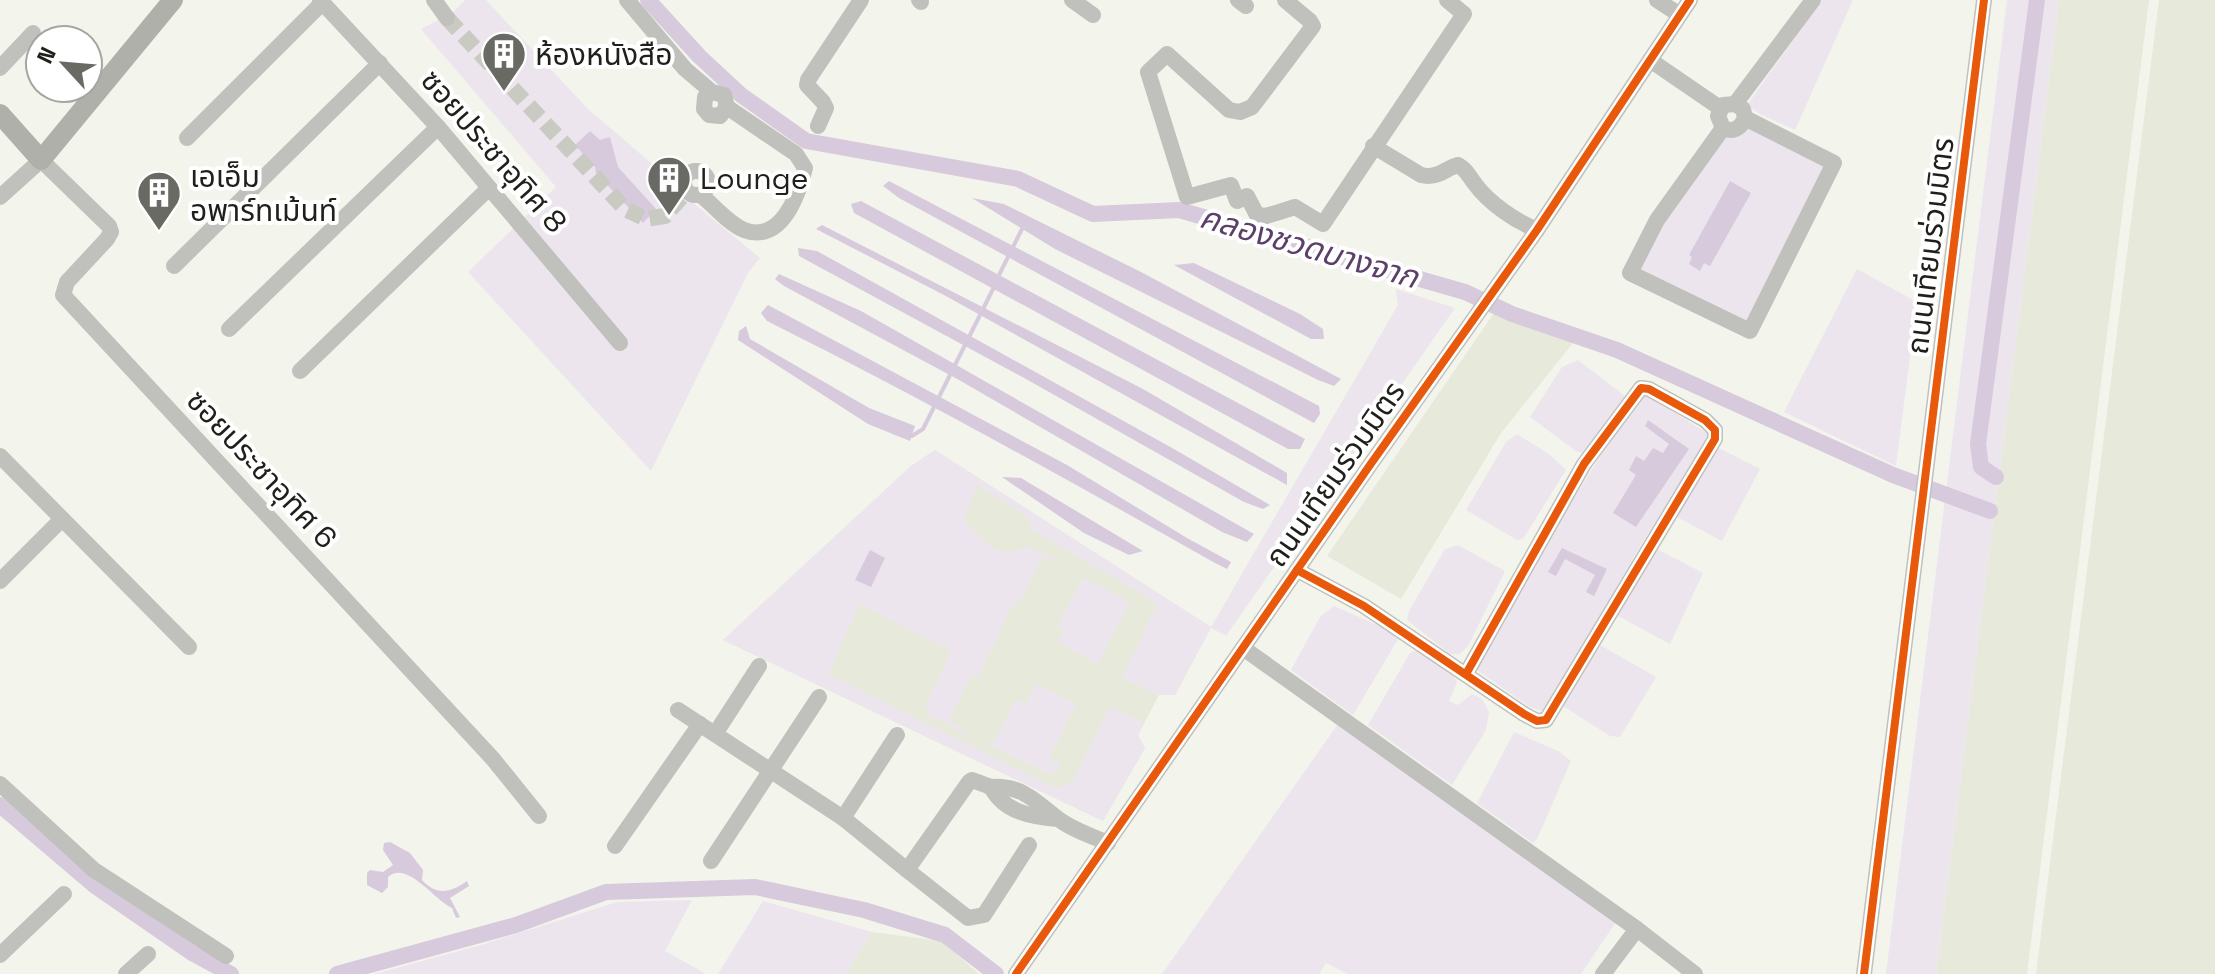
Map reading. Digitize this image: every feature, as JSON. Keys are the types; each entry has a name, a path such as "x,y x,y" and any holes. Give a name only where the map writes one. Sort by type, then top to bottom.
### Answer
{"main road":[{"path":"0,114 41,160 173,0"}],"street":[{"path":"434,0 447,18"},
{"path":"627,0 685,69 712,92 724,95 727,107 796,154 805,168 800,187 779,226 763,233 743,230 690,194"},
{"path":"818,126 826,108 807,85 808,80 861,0"},
{"path":"1072,0 1093,15"},
{"path":"1285,0 1313,26 1246,111 1229,110 1167,54 1148,72 1187,197 1231,185 1237,201 1247,196 1257,215 1266,216 1295,207 1323,224 1464,14 1447,0"},
{"path":"1657,0 1680,15"},
{"name":"ถนนเทียมร่วมมิตร","path":"1017,973 1497,288 1690,0"},
{"path":"1723,128 1718,121 1733,110 1813,0"},
{"name":"ถนนเทียมร่วมมิตร","path":"1864,974 1984,0"},
{"path":"187,138 321,2"},
{"name":"ซอยประชาอุทิศ 8","path":"321,2 438,127 620,343"},
{"path":"0,68 24,43"},
{"path":"1650,60 1733,110 1834,163 1750,331 1630,273 1657,220 1723,128"},
{"path":"174,266 380,63"},
{"path":"1723,128 1737,129 1733,110"},
{"path":"229,329 438,127"},
{"path":"1373,146 1421,175 1430,177 1446,173 1458,165 1462,167 1475,185 1519,223 1537,230"},
{"path":"0,197 41,160"},
{"name":"ซอยประชาอุทิศ 6","path":"41,160 109,226 111,232 67,282 63,295 493,759 539,816"},
{"path":"300,371 489,188"},
{"path":"1297,570 1364,606 1524,714 1537,721 1546,720 1715,439 1715,430 1705,420 1649,389 1641,388 1584,464 1466,674"},
{"path":"0,456 189,647"},
{"path":"0,581 62,519"},
{"path":"1243,648 1637,929 1695,974"},
{"path":"715,734 759,666"},
{"path":"711,861 819,697"},
{"path":"678,710 843,818 968,918 984,915 1029,845"},
{"path":"615,846 700,724"},
{"path":"843,818 897,735"},
{"path":"907,870 972,780 991,787 998,801 1031,817 1058,819 1108,843"},
{"path":"0,784 94,870 226,956"},
{"path":"0,955 64,894"},
{"path":"1603,974 1637,929"},
{"path":"126,974 148,954"}],"shaded area":[{"path":"465,0 486,0 588,109 760,258 748,273 651,471 468,272 556,187 421,29 452,13"},
{"path":"1822,0 1853,0 1795,130 1747,105"},
{"path":"2007,0 2059,0 1936,974 1886,974"},
{"path":"2059,0 2149,0 2027,974 1936,974"},
{"path":"2159,0 2215,0 2215,974 2036,974"},
{"path":"1748,124 1825,164 1748,321 1638,268 1656,231 1721,135"},
{"path":"590,131 600,140 610,137 618,167 656,209 643,223 596,173 595,167 575,145"},
{"path":"889,181 1319,406 1320,414 1314,423 899,198 883,186"},
{"path":"1730,181 1751,193 1710,266 1704,263 1700,271 1689,264 1692,257 1689,255"},
{"path":"972,198 1004,204 1141,272 1341,379 1334,386 1318,380 1055,249"},
{"path":"861,201 1305,439 1300,449 1288,449 854,213 851,204"},
{"path":"822,225 1143,389 1287,473 1287,485 944,295 816,229"},
{"path":"798,248 817,251 1270,505 1263,509 1244,502 799,256"},
{"path":"1194,263 1300,314 1323,329 1324,339 1311,339 1174,265"},
{"path":"1857,269 1917,302 1896,466 1784,412"},
{"path":"779,274 861,311 1254,534 1247,542 1222,532 959,380 784,286 775,279"},
{"path":"1396,289 1455,308 1226,636 1211,628 1175,695 1159,695 1122,678 1157,605 1033,531 1025,515 977,485 964,521 985,542 1008,552 1028,546 1064,563 1041,558 1018,605 1013,604 978,678 971,675 949,721 973,739 930,715 925,707 951,651 860,604 828,674 1057,789 1072,782 1110,707 1144,723 1138,735 1145,748 1103,821 723,640 911,466 935,450 1211,627 1398,305"},
{"path":"768,305 1067,465 1231,562 1227,569 1215,563 992,439 767,321 761,313"},
{"path":"1494,313 1573,343 1501,433 1401,599 1327,556"},
{"path":"746,326 750,339 869,408 915,426 910,441 868,424 738,340 739,331"},
{"path":"1578,360 1625,396 1586,454 1576,451 1530,417 1562,367"},
{"path":"1645,394 1710,435 1639,548 1553,701 1541,711 1530,707 1477,670 1545,544 1637,398"},
{"path":"1648,420 1689,449 1636,527 1613,513 1636,475 1629,470 1636,456 1644,461 1653,448 1663,453 1669,444 1645,426"},
{"path":"1517,434 1549,454 1566,470 1523,539 1517,540 1466,510 1506,442"},
{"path":"1715,446 1760,469 1722,541 1675,516"},
{"path":"935,450 1211,627 1175,695 1159,695 1138,735 1145,748 1103,821 723,640 911,466"},
{"path":"1002,477 1021,478 1143,551 1129,555 1084,533"},
{"path":"1458,545 1505,571 1468,646 1460,654 1450,654 1407,620 1409,611 1445,549"},
{"path":"1562,548 1607,569 1594,596 1586,592 1595,575 1565,559 1556,576 1548,572"},
{"path":"1655,548 1703,573 1670,644 1618,616"},
{"path":"870,550 885,558 871,587 855,580"},
{"path":"1083,578 1125,599 1128,605 1098,664 1058,642 1064,631 1057,627"},
{"path":"1334,606 1384,628 1398,639 1353,715 1291,670 1320,617"},
{"path":"1600,645 1656,677 1620,737 1610,736 1563,706"},
{"path":"1418,649 1450,670 1457,682 1449,701 1458,705 1472,694 1482,699 1489,712 1486,730 1452,785 1368,725 1410,653"},
{"path":"1036,684 1076,704 1049,758 1060,763 1056,773 1049,774 987,743 994,741 1016,699 1026,704"},
{"path":"1338,724 1616,922 1581,974 1348,974 1326,963 1319,974 1162,974"},
{"path":"1514,732 1560,752 1571,761 1533,843 1477,803"},
{"path":"390,842 410,853 423,870 422,880 433,889 449,890 467,881 469,886 450,898 460,917 456,918 452,908 412,877 395,873 388,877 388,887 382,893 367,885 370,870 383,872 393,865 383,850 384,843"},
{"path":"692,900 665,951 706,974 374,974 481,945 617,902"},
{"path":"763,901 872,932 846,974 718,974"},
{"path":"872,932 942,941 979,974 846,974"}],"waterway":[{"name":"คลองชวดบางจาก","path":"648,0 699,56 741,95 806,141 1018,179 1093,214 1179,210 1465,292 1512,314 1617,350 1893,475 1990,511"},
{"path":"1996,477 1981,467 1978,444 2037,0"},
{"path":"998,277 1023,227"},
{"path":"912,436 923,429 995,285"},
{"path":"0,805 95,886 192,953 231,974"},
{"path":"337,974 516,925 606,892 755,887 864,910 945,935 996,974"}],"tunnel":[{"path":"447,18 625,209 646,219 665,216 683,195"}],"cycle path":[{"path":"1016,974 1537,230 1690,0"},
{"path":"1864,974 1984,0"},
{"path":"1297,570 1364,606 1524,714 1537,721 1546,720 1715,439 1715,430 1705,420 1649,389 1641,388 1584,464 1466,674"}],"place":[{"name":"ห้องหนังสือ","path":"504,93"},
{"name":"Lounge","path":"669,217"},
{"name":"เอเอ็ม อพาร์ทเม้นท์","path":"159,232"}]}
